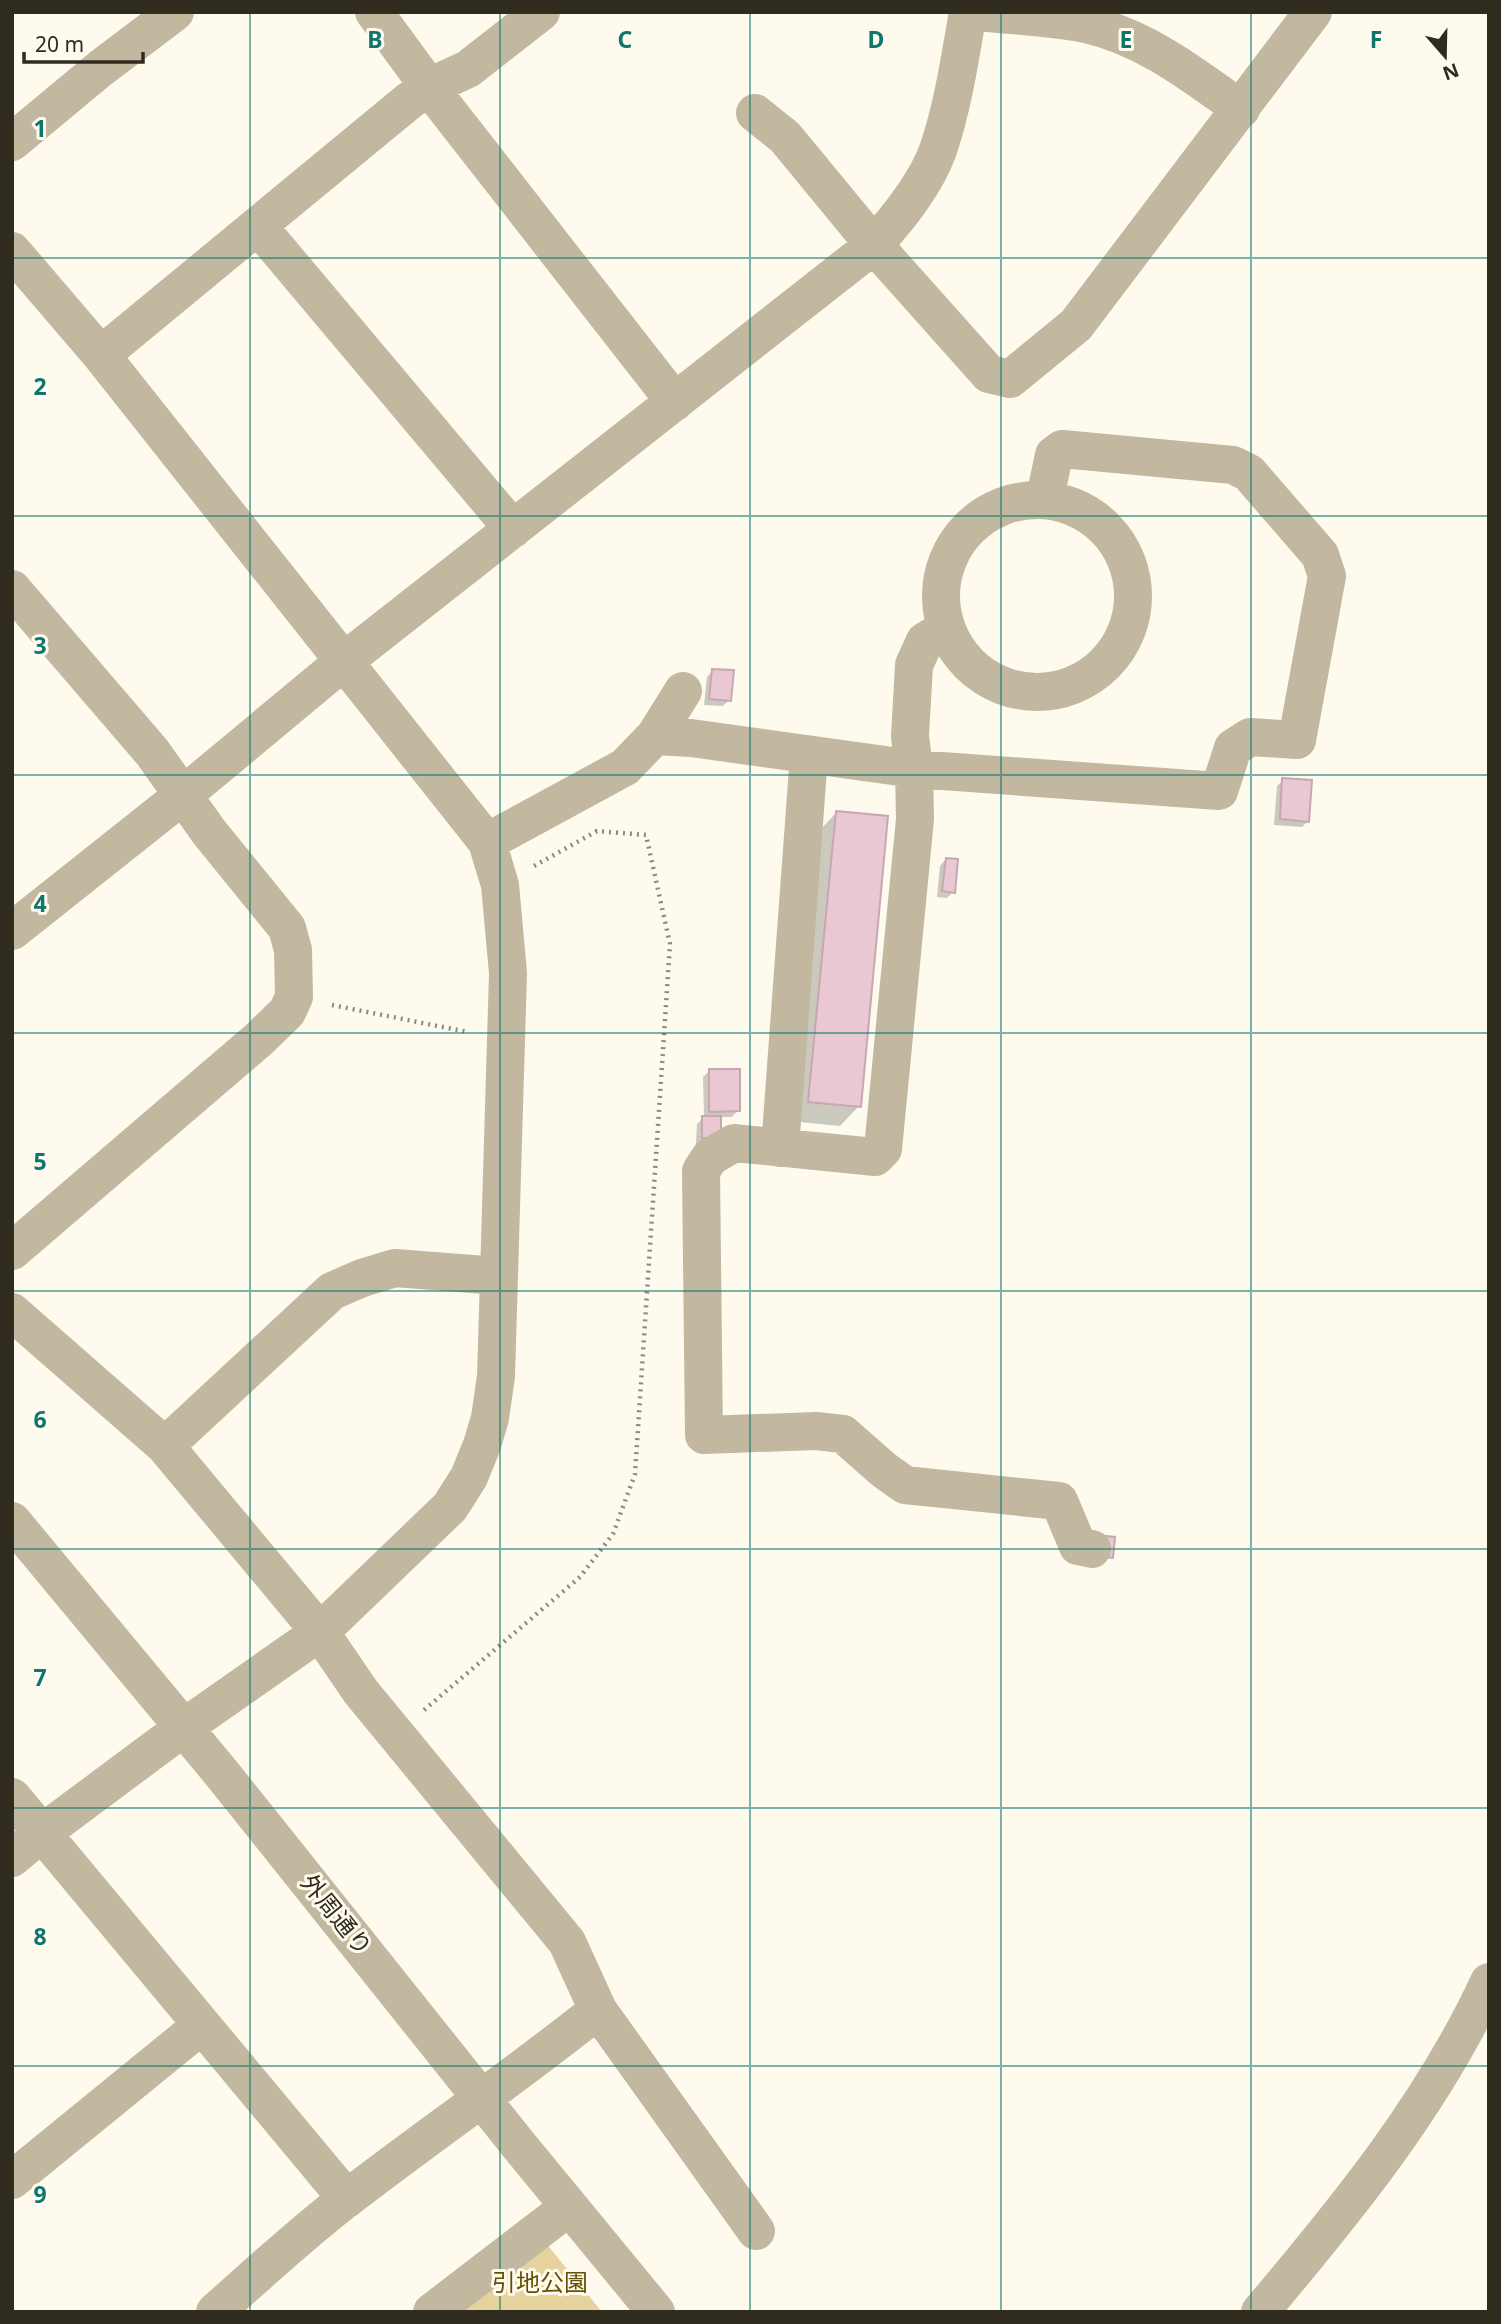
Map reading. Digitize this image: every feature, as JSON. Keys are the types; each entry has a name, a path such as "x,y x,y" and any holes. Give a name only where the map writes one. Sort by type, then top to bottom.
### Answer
{"street":[{"path":"12,142 101,68 175,12"},
{"path":"374,12 429,87 675,402"},
{"path":"101,355 429,87 468,69 541,12"},
{"path":"12,930 182,796 343,662 874,245 906,209 937,152 956,79 968,12"},
{"path":"979,12 1086,24 1121,35 1149,47 1241,109"},
{"path":"755,113 785,137 874,245 989,374 1010,379 1076,326 1313,12"},
{"path":"258,226 513,529"},
{"path":"12,251 101,355 487,842 500,885 508,973 496,1376 490,1418 469,1477 450,1507 320,1632 183,1728 12,1858"},
{"path":"655,736 691,738 914,769 1219,791 1233,748 1250,737 1297,740 1327,576 1320,555 1249,472 1233,465 1062,449 1054,455 1045,498"},
{"path":"1045,498 1079,509 1105,527 1123,552 1133,582 1132,613 1122,642 1103,667 1077,684 1048,692 1016,691 986,678 961,657 945,629 939,596 945,564 961,535 986,514 1017,501 1045,498"},
{"path":"12,589 152,752 182,796 286,928 293,950 294,997 287,1012 258,1040 12,1251"},
{"path":"945,629 925,641 914,665 910,736 915,819 883,1149 874,1157 734,1143 710,1157 701,1171 704,1435 816,1431 843,1434 905,1485 1059,1501 1078,1546 1092,1549"},
{"path":"487,842 625,767 655,736 683,691"},
{"path":"780,1148 809,755"},
{"path":"165,1446 332,1291 396,1268 498,1276"},
{"path":"12,1312 165,1446 320,1632 361,1692 567,1942 598,2010 756,2231"},
{"name":"外周通り","path":"12,1521 656,2312"},
{"path":"12,1797 347,2199"},
{"path":"1260,2312 1344,2212 1413,2114 1452,2053 1489,1982"},
{"path":"215,2312 347,2199 481,2097 523,2070 598,2010"},
{"path":"12,2180 202,2025"},
{"path":"432,2312 569,2207"}],"path":[{"path":"396,1734 580,1577 613,1534 635,1474 670,944 646,835 597,831 500,885"},
{"path":"294,997 506,1039"}],"green space":[{"name":"引地公園","path":"545,2242 602,2312 458,2312"}],"building":[{"path":"712,669 734,670 731,701 709,699"},
{"path":"1282,778 1312,780 1309,822 1280,819"},
{"path":"836,811 888,816 861,1107 808,1102"},
{"path":"946,858 958,859 955,893 942,891"},
{"path":"709,1069 740,1069 740,1111 709,1112"},
{"path":"702,1116 721,1116 721,1138 702,1138"},
{"path":"1097,1535 1115,1537 1113,1558 1094,1556"}]}
